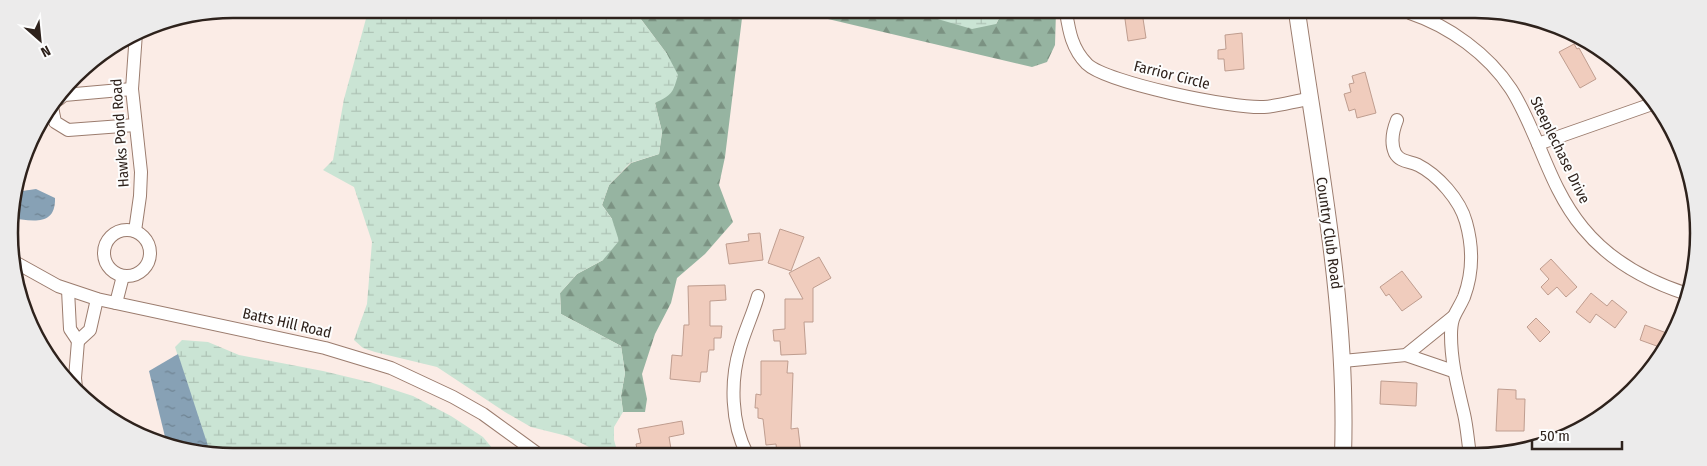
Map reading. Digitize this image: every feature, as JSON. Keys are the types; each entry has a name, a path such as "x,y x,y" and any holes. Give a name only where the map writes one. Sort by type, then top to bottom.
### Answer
{"street":[{"name":"Farrior Circle","path":"1067,18 1069,32 1080,57 1089,66 1103,74 1191,97 1232,105 1264,107 1309,98"},
{"name":"Country Club Road","path":"1299,18 1337,295 1343,361 1343,448"},
{"name":"Steeplechase Drive","path":"1424,18 1444,28 1481,54 1497,71 1511,90 1560,193 1588,233 1613,257 1631,270 1681,292"},
{"name":"Hawks Pond Road","path":"134,231 140,196 140,172 132,88 135,41"},
{"path":"68,95 132,88"},
{"path":"1538,144 1648,106"},
{"path":"53,114 54,122 68,130 135,125"},
{"path":"1398,120 1392,142 1395,152 1401,160 1418,166 1433,176 1459,206 1466,221 1471,257 1470,277 1463,298 1453,317 1451,335 1453,372 1464,416 1469,448"},
{"path":"120,231 134,231 147,240 150,255 144,269 130,276 123,276 110,268 106,262 104,247 108,240 120,231"},
{"name":"Batts Hill Road","path":"20,264 58,286 97,299 325,348 391,368 453,397 482,414 530,448"},
{"path":"116,303 123,276"},
{"path":"68,290 70,329 78,342 75,379"},
{"path":"745,448 737,424 734,404 734,381 740,347 758,296"},
{"path":"78,342 90,330 97,299"},
{"path":"1406,354 1453,317"},
{"path":"1343,361 1406,354 1453,372"}],"green space":[{"path":"366,18 640,18 667,54 678,75 671,93 655,103 662,132 659,154 630,163 609,185 602,205 612,219 619,241 603,260 577,274 560,293 561,314 621,346 625,373 621,396 623,412 614,427 616,448 591,448 567,436 531,427 437,367 375,352 363,348 354,340 367,304 372,242 354,187 323,170 333,160 344,99"},
{"path":"640,18 742,18 725,157 719,185 733,222 705,254 677,278 671,303 655,334 642,374 647,399 645,412 623,412 621,396 625,373 621,346 561,314 560,293 577,274 603,260 612,219 602,205 609,185 631,163 659,154 662,132 655,103 667,54"},
{"path":"824,18 936,18 996,24 999,18 1056,18 1055,45 1047,62 1032,67"},
{"path":"934,18 999,18 996,24 972,29"},
{"path":"182,340 208,342 239,355 323,371 373,383 413,396 451,416 483,437 492,448 207,447 175,347"}],"water":[{"path":"36,189 55,198 51,214 40,220 18,219 22,191"},
{"path":"178,354 208,447 165,437 149,371"}],"building":[{"path":"1125,18 1143,18 1146,38 1128,41"},
{"path":"1242,33 1244,69 1225,71 1224,59 1218,59 1218,50 1226,49 1225,35"},
{"path":"1574,44 1577,49 1579,48 1596,79 1580,88 1559,52"},
{"path":"1365,72 1376,113 1357,118 1355,109 1349,111 1344,94 1351,92 1349,84 1354,83 1352,76"},
{"path":"780,229 804,237 791,271 768,263"},
{"path":"760,233 763,260 729,264 726,244 749,241 748,234"},
{"path":"819,257 831,278 813,288 813,322 804,322 806,354 781,355 780,341 774,341 773,330 785,329 785,299 803,299 789,273"},
{"path":"1551,259 1577,287 1566,297 1557,287 1548,295 1541,287 1549,279 1540,269"},
{"path":"1402,271 1422,297 1402,311 1389,294 1386,296 1380,287"},
{"path":"725,285 726,300 710,301 710,326 722,326 721,338 714,338 714,350 709,350 707,372 701,372 700,382 670,379 672,355 682,356 684,325 689,325 688,286"},
{"path":"1591,293 1607,306 1612,300 1627,312 1615,328 1596,314 1590,323 1576,312"},
{"path":"1536,318 1550,332 1540,342 1527,327"},
{"path":"1645,325 1665,332 1657,346 1640,340"},
{"path":"761,361 788,361 787,373 793,373 791,429 798,428 800,448 776,448 776,444 766,445 763,419 758,418 758,408 755,408 756,394 761,395"},
{"path":"1381,381 1417,383 1416,406 1380,404"},
{"path":"1498,389 1516,390 1516,399 1525,399 1524,431 1496,431"},
{"path":"682,421 684,434 669,437 671,448 637,448 636,444 641,443 638,429"}]}
